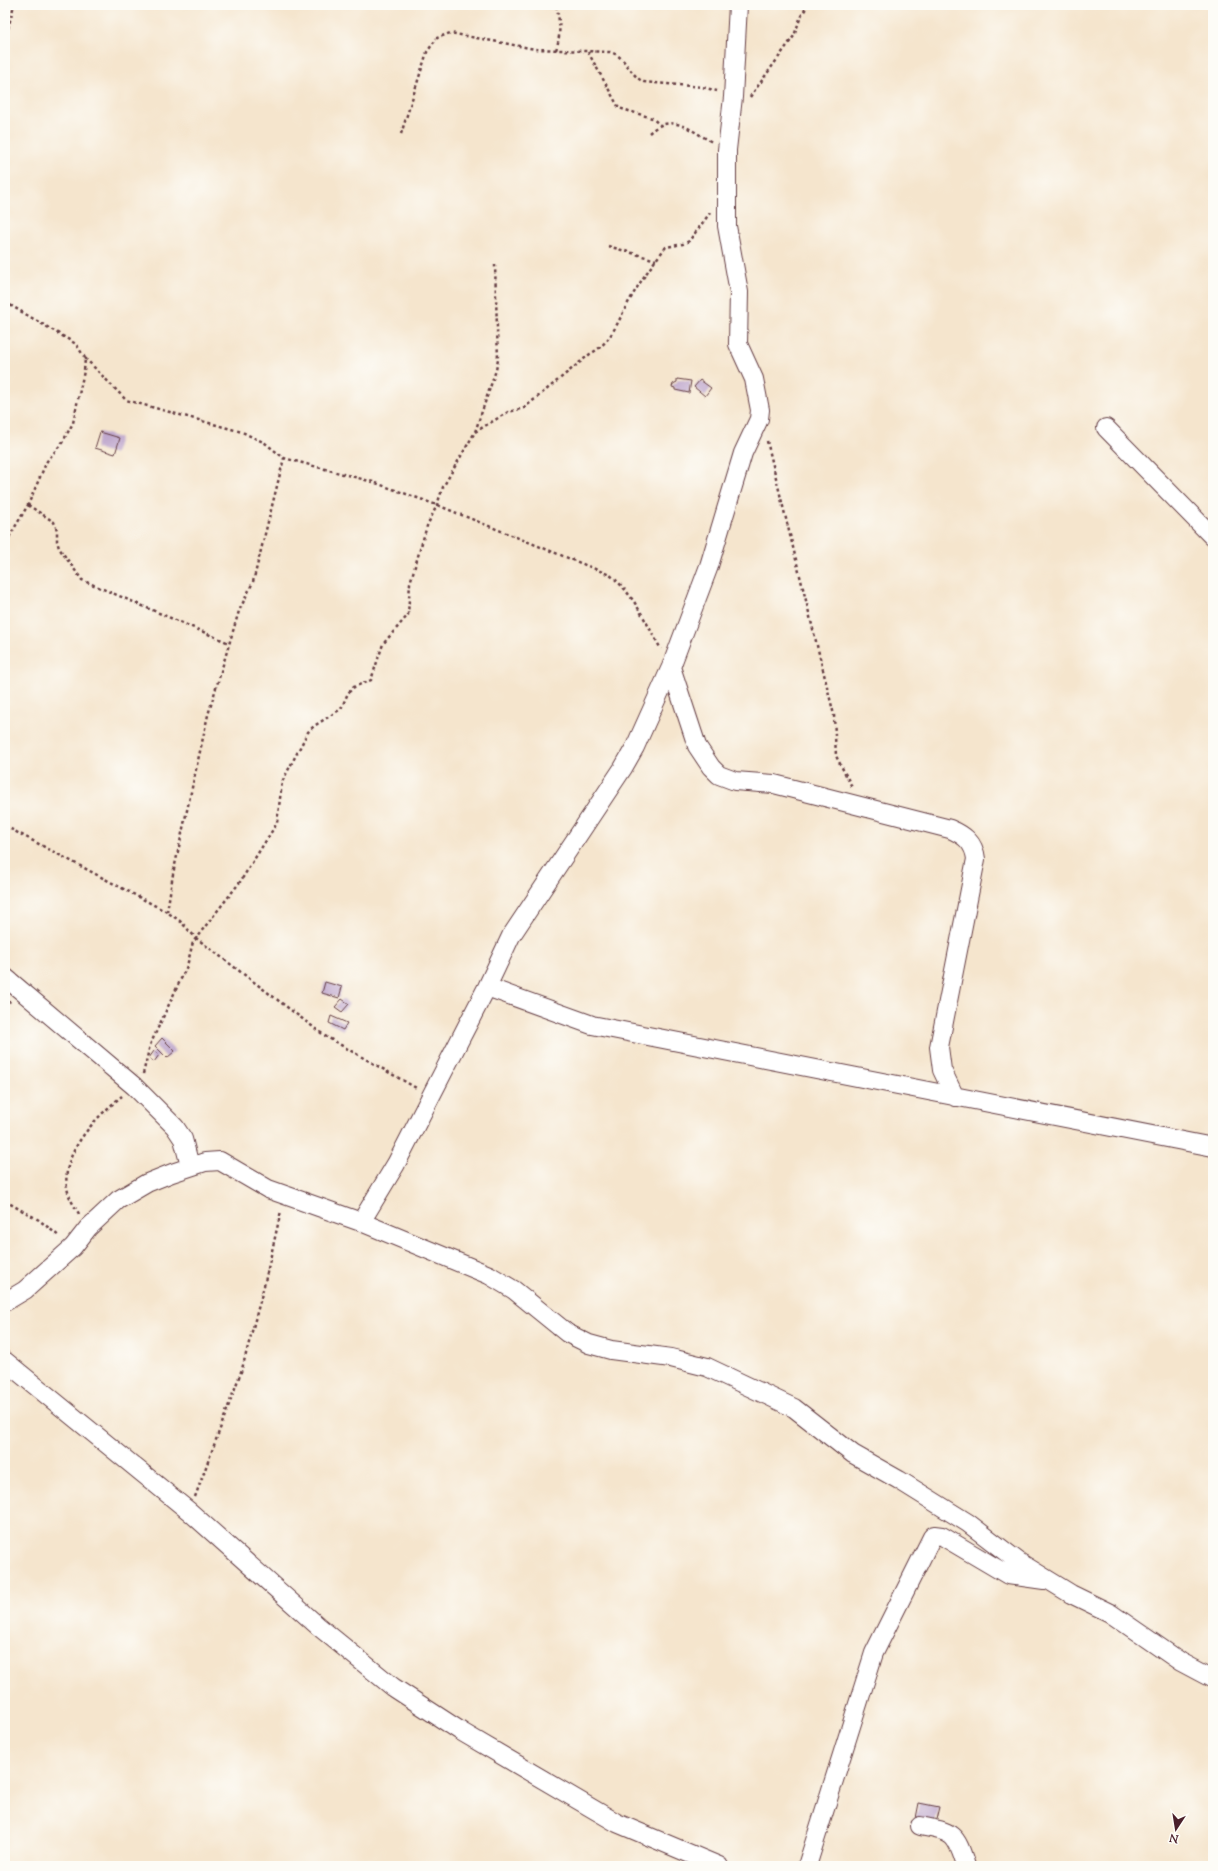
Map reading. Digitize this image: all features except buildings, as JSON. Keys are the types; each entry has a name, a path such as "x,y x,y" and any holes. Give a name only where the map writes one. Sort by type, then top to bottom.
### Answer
{"street":[{"path":"361,1222 396,1164 487,987 511,936 635,747 671,667 703,584 738,465 746,444 757,425 760,410 754,379 738,344 739,292 727,226 727,150 741,98 738,5"},
{"path":"1106,428 1213,537"},
{"path":"671,667 697,746 711,767 719,775 736,781 774,784 950,829 962,835 970,842 975,852 976,859 939,1047 942,1070 955,1097"},
{"path":"5,976 137,1088 181,1135 190,1166"},
{"path":"487,987 592,1025 1213,1147"},
{"path":"5,1302 25,1290 73,1247 88,1228 118,1200 147,1183 190,1166 205,1162 220,1161 268,1189 361,1222 489,1275 514,1290 567,1333 589,1344 611,1350 671,1358 707,1367 794,1408 853,1454 899,1480 968,1523 1019,1562 1071,1594 1110,1613 1175,1659 1213,1679"},
{"path":"5,1361 190,1512 318,1626 393,1687 462,1732 617,1823 719,1866"},
{"path":"808,1866 874,1653 932,1537 934,1535 942,1536 1008,1575 1048,1580"},
{"path":"920,1826 943,1831 953,1835 959,1843 966,1866"}],"path":[{"path":"5,40 14,5"},
{"path":"556,5 560,23 560,35 556,50"},
{"path":"401,134 427,52 437,38 443,35 459,34 521,47 588,52 610,52 620,56 637,77 644,82 702,87 741,98 794,36 801,16 808,5"},
{"path":"588,52 619,108 652,118 660,125"},
{"path":"649,133 660,125 672,123 679,124 727,150"},
{"path":"475,432 508,412 524,408 590,354 599,350 612,336 631,298 666,247 683,244 689,241 727,190"},
{"path":"608,246 656,260"},
{"path":"88,1228 68,1191 68,1164 91,1125 137,1088 150,1045 187,966 193,942 240,882 277,823 282,782 308,732 314,726 341,709 348,693 354,687 371,680 383,644 408,615 410,583 426,526 437,505 443,487 475,432 498,360 495,265"},
{"path":"5,302 76,344 85,358 126,400 143,406 242,432 265,443 284,458 374,482 437,505 610,575 620,583 632,598 671,667"},
{"path":"5,544 28,505 47,461 62,443 73,423 84,371 85,358"},
{"path":"760,410 830,704 834,715 836,756 864,807"},
{"path":"166,912 208,715 238,611 253,582 284,458"},
{"path":"28,505 54,522 59,548 82,580 229,643"},
{"path":"5,826 166,912 180,921 196,938 325,1036 430,1096"},
{"path":"190,1512 242,1370 264,1286 284,1195"},
{"path":"5,1200 39,1220 73,1247"}]}
